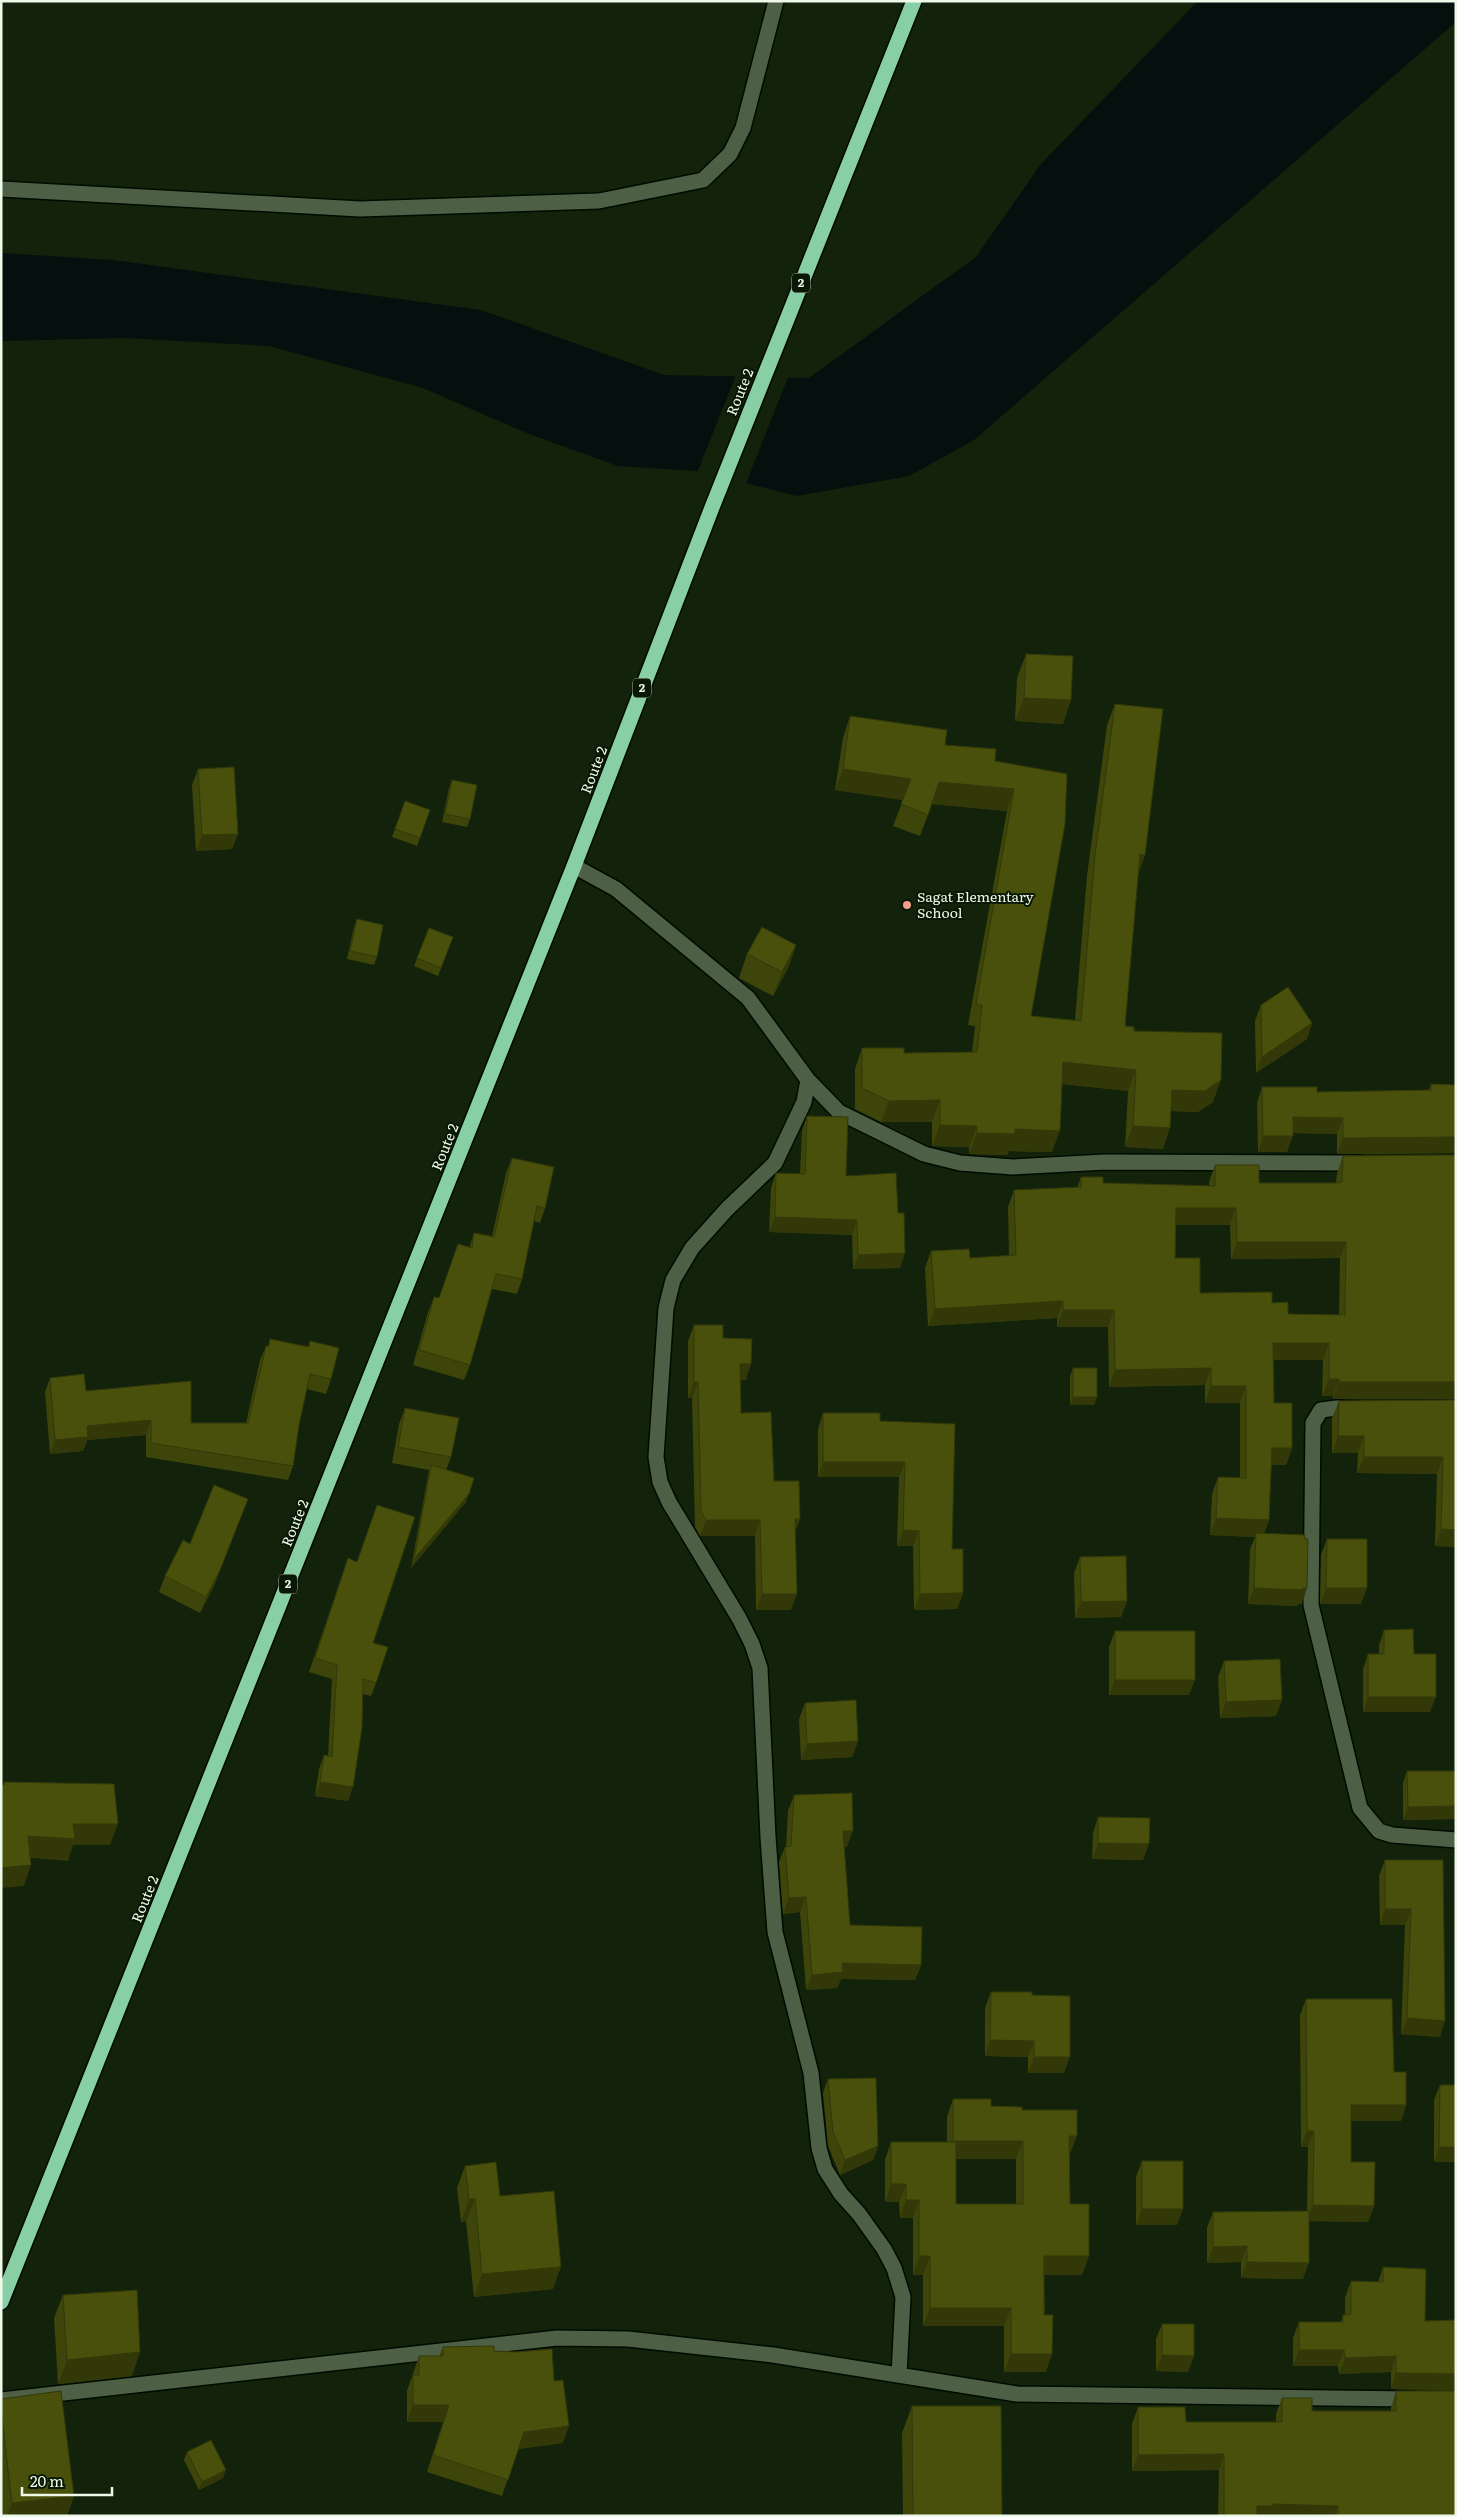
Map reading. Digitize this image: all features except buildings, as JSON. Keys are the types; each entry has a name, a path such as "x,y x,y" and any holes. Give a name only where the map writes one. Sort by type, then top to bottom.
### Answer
{"highway":[{"name":"Route 2","path":"1,2302 574,866 711,510 914,1"}],"street":[{"path":"1,189 360,209 599,202 703,180 730,154 743,128 776,1"},
{"path":"574,866 616,889 748,998 808,1080 839,1112 924,1154 960,1163 1013,1167 1105,1162 1377,1163"},
{"path":"808,1080 804,1102 775,1163 727,1209 692,1248 673,1280 666,1308 656,1457 660,1482 669,1502 739,1618 752,1644 760,1668 768,1837 775,1932 811,2073 819,2148 825,2169 841,2194 859,2214 884,2249 894,2268 902,2296 899,2375"},
{"path":"1369,1408 1327,1408 1321,1410 1313,1423 1311,1605 1360,1808 1380,1831 1392,1835 1456,1840"},
{"path":"1,2400 557,2338 628,2339 772,2355 1017,2394 1429,2399"}],"shaded area":[{"path":"1198,1 1456,1 1456,22 974,440 909,476 797,496 697,471 618,466 529,434 423,388 269,346 125,338 1,341 1,253 113,260 481,310 664,375 809,378 976,257 1041,164"}],"pier":[{"path":"736,375 789,375 745,486 697,473"}],"place":[{"name":"Sagat Elementary School","path":"907,905"}]}
